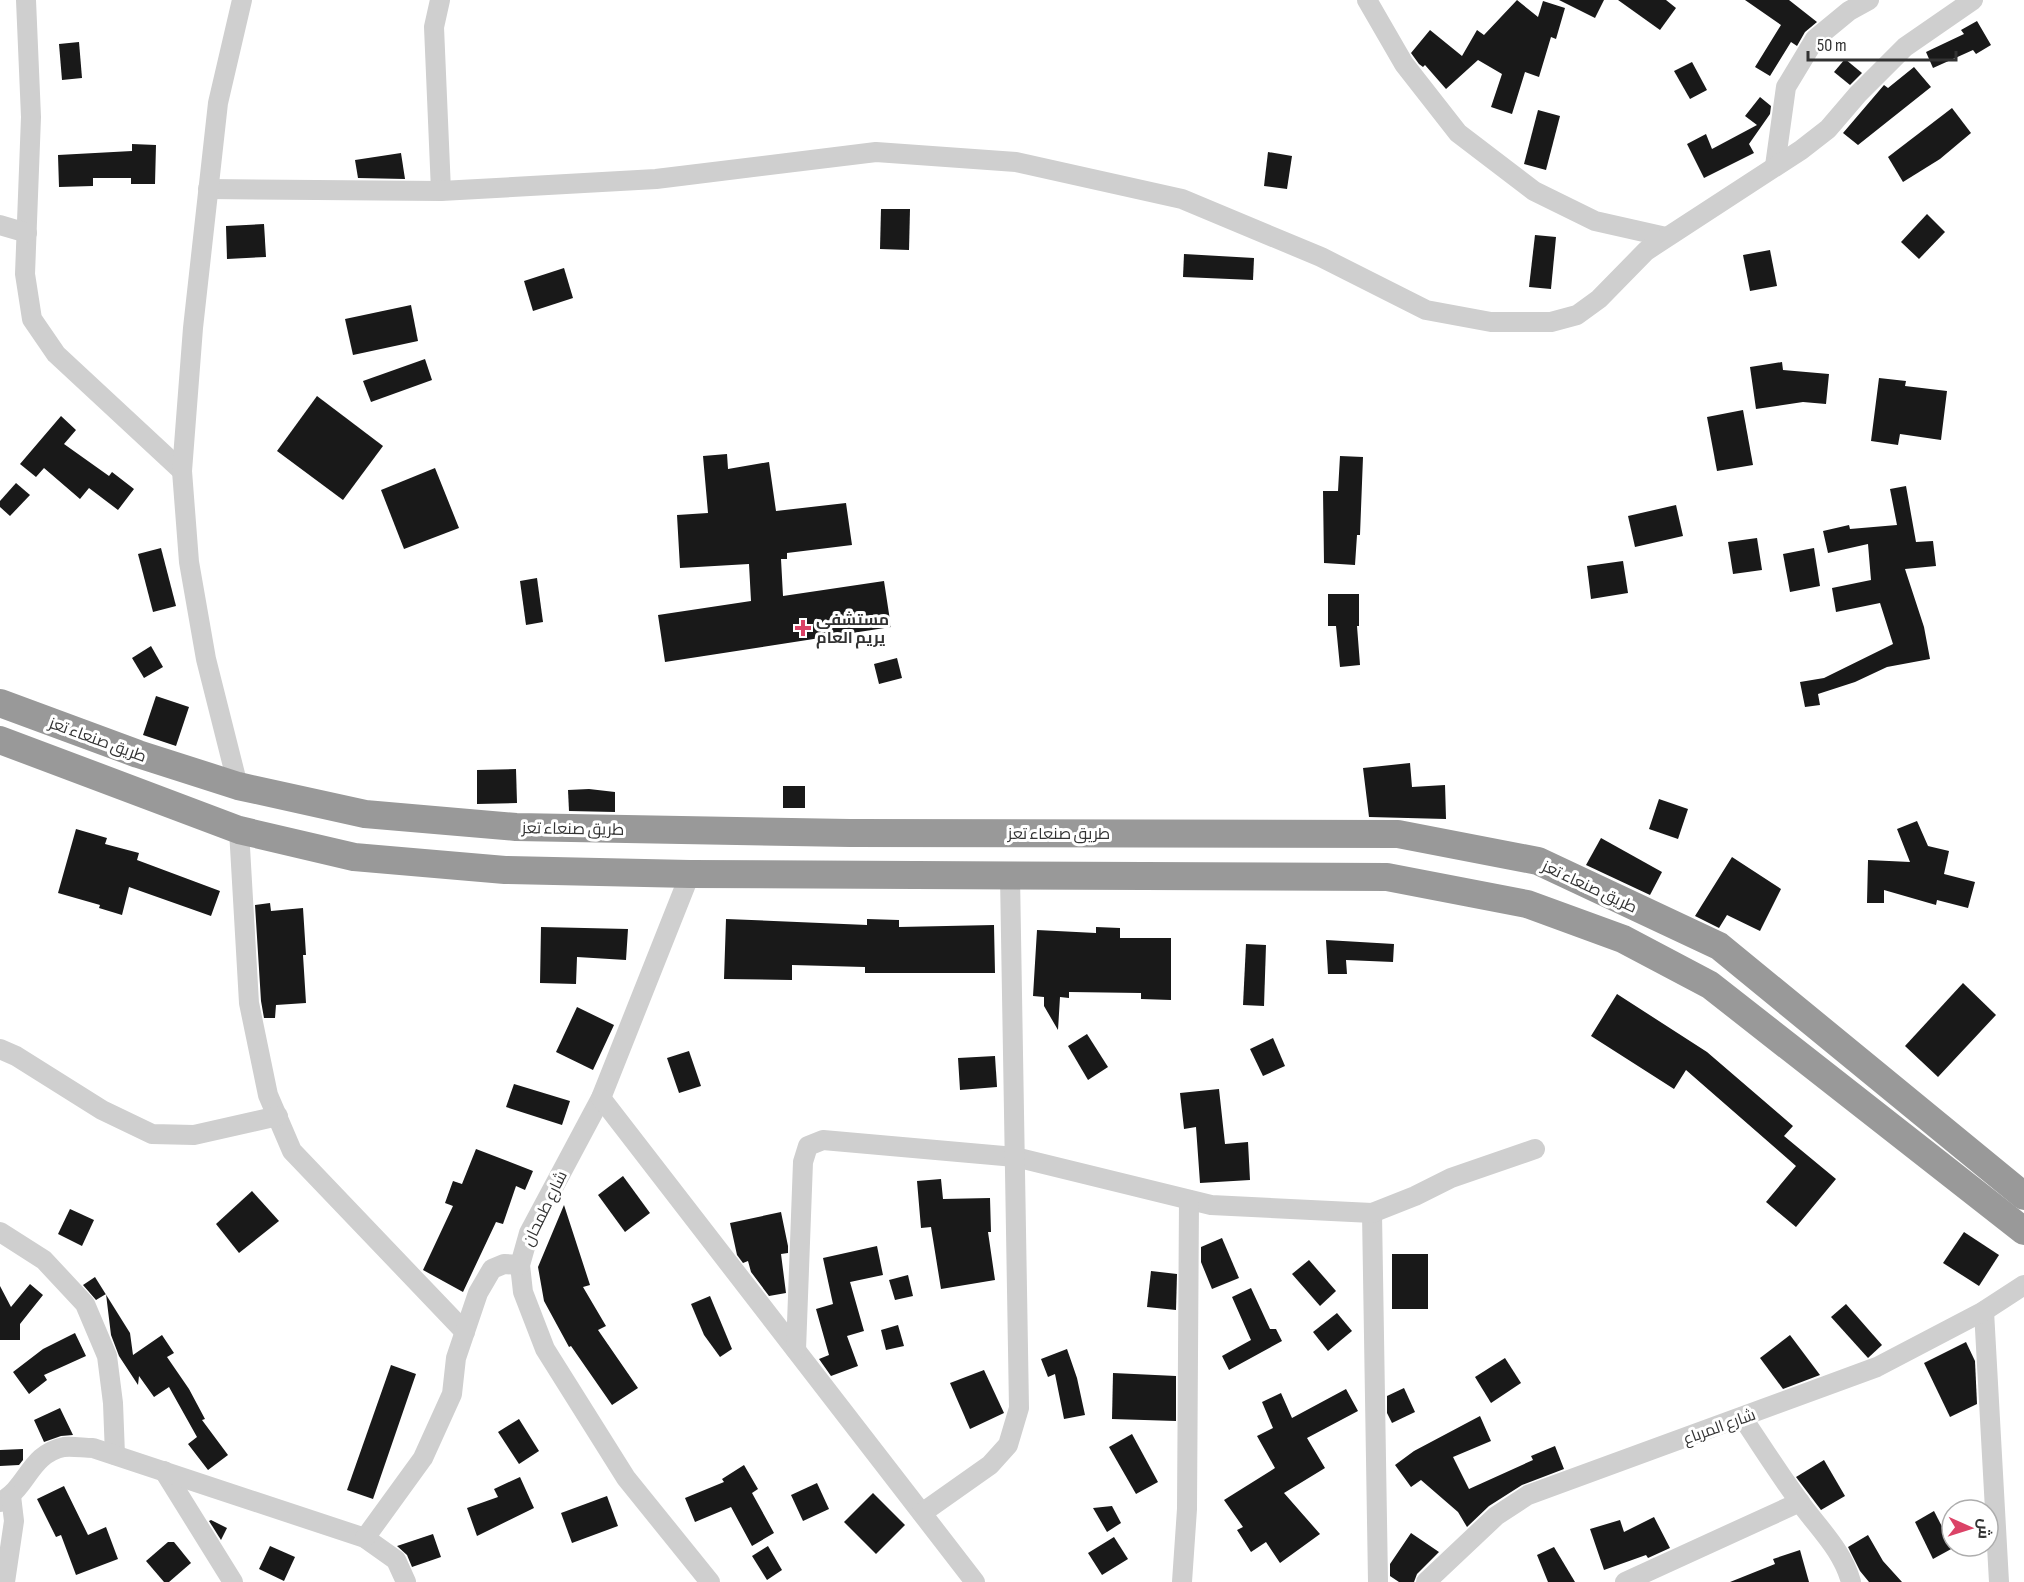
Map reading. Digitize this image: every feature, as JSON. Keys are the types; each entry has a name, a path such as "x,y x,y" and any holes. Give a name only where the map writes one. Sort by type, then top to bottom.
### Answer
{"highway":[{"name":"طريق صنعاء تعز","path":"0,703 138,754 238,786 365,814 516,827 850,833 1398,834 1538,861 1719,946 2024,1196"},
{"name":"طريق صنعاء تعز","path":"0,740 239,830 354,856 505,870 690,874 1387,877 1527,904 1623,939 1710,986 2024,1231"},
{"path":"690,874 696,829"}],"street":[{"path":"26,0 31,117 25,274 32,319 56,354 182,471"},
{"path":"238,786 204,648 189,561 182,471 218,103 242,0"},
{"path":"440,0 434,27 434,48 441,191"},
{"path":"1367,0 1404,64 1458,133 1534,191 1595,221 1666,237"},
{"path":"1775,166 1786,87 1815,39 1849,11 1869,0"},
{"path":"208,189 441,191 656,179 876,152 1016,162 1182,199 1321,256 1426,310 1491,322 1551,322 1577,315 1599,298 1646,250 1828,129 1858,94 1905,47 1973,0"},
{"path":"0,225 27,233"},
{"path":"239,830 249,1003 268,1095 292,1151 465,1332"},
{"name":"شارع طمحان","path":"690,874 601,1098 529,1233 519,1265 523,1292 545,1349 626,1478 710,1582"},
{"path":"922,1513 990,1465 1008,1445 1019,1408 1010,876"},
{"path":"0,1049 16,1056 102,1110 152,1134 194,1136 278,1116"},
{"path":"601,1098 975,1582"},
{"path":"796,1350 802,1162 808,1146 823,1140 1015,1157 1210,1205 1372,1213 1451,1178 1535,1149"},
{"path":"1182,1582 1187,1509 1189,1200"},
{"path":"1372,1213 1378,1582"},
{"path":"0,1232 44,1260 85,1304 107,1356 113,1403 115,1455"},
{"path":"365,1538 423,1458 452,1394 456,1358 478,1293 492,1269 504,1264 519,1265"},
{"name":"شارع المرباع","path":"1426,1582 1496,1516 1528,1495 1876,1367 1984,1311 2024,1285"},
{"path":"1984,1311 1999,1582"},
{"path":"1742,1417 1800,1502 1827,1534 1847,1568 1851,1582"},
{"path":"5,1582 14,1521 6,1499 38,1458 64,1447 93,1448 365,1538 396,1560 406,1582"},
{"path":"164,1471 233,1582"},
{"path":"1625,1582 1800,1502"}],"building":[{"path":"1517,0 1538,17 1543,1 1565,8 1556,39 1551,37 1539,77 1525,72 1512,114 1491,107 1502,74 1478,60 1446,89 1425,65 1423,67 1419,64 1411,53 1430,30 1462,56 1477,30 1484,35"},
{"path":"1559,0 1604,0 1595,18"},
{"path":"1618,0 1666,0 1676,8 1660,30"},
{"path":"1745,0 1789,0 1817,22 1805,32 1797,46 1791,42 1770,76 1755,67 1781,25"},
{"path":"1977,21 1991,45 1976,54 1973,50 1933,68 1926,52 1964,34 1961,30"},
{"path":"79,42 82,78 62,80 59,44"},
{"path":"1845,59 1862,73 1850,85 1834,72"},
{"path":"1692,62 1707,90 1690,99 1674,71"},
{"path":"1914,67 1931,87 1858,145 1843,133 1884,85 1888,88"},
{"path":"1760,97 1771,106 1770,114 1749,144 1754,153 1704,178 1687,144 1706,134 1712,149 1757,125 1745,116"},
{"path":"1952,108 1971,133 1940,159 1903,182 1888,157"},
{"path":"1538,110 1560,116 1546,170 1524,164"},
{"path":"132,144 156,145 155,184 131,184 131,178 93,178 93,186 59,187 58,155 132,151"},
{"path":"1268,152 1292,156 1287,189 1264,186"},
{"path":"401,153 405,179 358,178 355,160"},
{"path":"881,209 910,209 909,250 880,249"},
{"path":"1927,214 1945,232 1919,259 1901,242"},
{"path":"264,224 266,257 227,259 226,226"},
{"path":"1535,235 1556,237 1551,289 1529,287"},
{"path":"1770,250 1777,286 1750,291 1743,255"},
{"path":"1184,254 1254,258 1253,280 1183,277"},
{"path":"564,268 573,298 533,311 524,281"},
{"path":"411,305 418,341 353,355 345,319"},
{"path":"425,359 432,380 371,402 363,381"},
{"path":"1782,362 1783,370 1829,374 1826,404 1803,402 1756,409 1750,367"},
{"path":"1879,378 1906,381 1905,386 1947,391 1941,440 1900,434 1898,445 1871,441"},
{"path":"317,396 383,446 343,500 277,451"},
{"path":"1743,410 1753,465 1717,471 1707,417"},
{"path":"61,416 76,430 64,444 109,476 112,472 134,489 118,510 89,488 80,499 44,468 36,477 20,464"},
{"path":"727,454 728,469 769,462 776,511 846,503 852,545 787,553 787,559 781,559 783,596 884,581 891,627 665,662 658,615 751,601 749,564 680,568 677,515 708,513 703,456"},
{"path":"1340,456 1363,457 1360,535 1357,535 1355,565 1324,563 1323,491 1338,491"},
{"path":"435,468 459,528 404,549 381,490"},
{"path":"16,483 30,495 10,516 0,507 0,501"},
{"path":"1906,486 1916,542 1933,541 1936,566 1905,569 1924,627 1930,659 1887,667 1855,682 1818,694 1820,705 1805,707 1800,682 1824,678 1893,644 1880,603 1836,612 1832,588 1871,580 1868,544 1828,553 1823,531 1849,525 1850,529 1897,525 1890,489"},
{"path":"1676,505 1683,536 1635,547 1628,516"},
{"path":"1757,538 1762,570 1733,574 1728,542"},
{"path":"161,548 176,606 153,612 138,554"},
{"path":"1814,548 1820,586 1790,592 1783,554"},
{"path":"1623,561 1628,593 1591,599 1587,566"},
{"path":"537,578 543,622 526,625 520,581"},
{"path":"1328,594 1359,594 1359,626 1357,626 1360,665 1340,667 1336,626 1328,626"},
{"path":"151,646 163,667 144,678 132,658"},
{"path":"897,658 902,678 879,684 874,664"},
{"path":"156,696 189,707 176,746 143,735"},
{"path":"1410,763 1412,787 1445,785 1446,819 1369,817 1363,768"},
{"path":"516,769 517,803 477,804 477,770"},
{"path":"783,786 805,786 805,808 783,808"},
{"path":"589,789 615,792 615,812 569,811 568,790"},
{"path":"1659,799 1688,809 1678,839 1649,829"},
{"path":"1917,821 1928,846 1949,851 1944,874 1975,882 1968,908 1937,900 1936,905 1884,890 1884,903 1867,903 1868,860 1910,862 1897,829"},
{"path":"76,829 107,838 105,844 139,853 137,860 220,891 211,916 129,887 122,915 99,908 100,905 58,893"},
{"path":"1601,838 1662,872 1650,895 1586,865"},
{"path":"1732,857 1781,889 1760,931 1727,915 1719,928 1695,916"},
{"path":"270,903 271,911 303,908 306,1003 276,1005 275,1018 264,1018 255,905"},
{"path":"726,919 867,925 867,919 899,920 899,927 994,925 995,973 865,973 865,967 792,965 792,980 724,979"},
{"path":"541,927 628,929 626,960 577,957 576,984 540,983"},
{"path":"1096,927 1120,928 1120,938 1171,938 1171,1000 1141,999 1141,993 1069,992 1069,998 1060,997 1058,1030 1044,1006 1044,997 1033,996 1037,930 1096,933"},
{"path":"1326,940 1394,944 1393,962 1346,960 1347,974 1328,974"},
{"path":"1246,944 1266,945 1264,1006 1243,1005"},
{"path":"1963,983 1996,1015 1938,1077 1905,1046"},
{"path":"1617,994 1707,1052 1793,1126 1784,1136 1836,1179 1796,1227 1766,1202 1796,1166 1686,1070 1674,1089 1591,1036"},
{"path":"577,1007 614,1025 593,1070 556,1052"},
{"path":"1087,1034 1108,1067 1088,1080 1068,1046"},
{"path":"1273,1038 1285,1066 1263,1076 1250,1049"},
{"path":"689,1051 701,1086 679,1093 667,1058"},
{"path":"995,1056 997,1087 960,1090 958,1058"},
{"path":"514,1084 570,1101 562,1125 506,1107"},
{"path":"1219,1089 1225,1144 1248,1142 1250,1180 1200,1183 1196,1127 1184,1129 1180,1093"},
{"path":"476,1149 533,1171 525,1190 516,1186 503,1224 496,1222 463,1292 423,1270 453,1206 445,1203 453,1181 462,1184"},
{"path":"623,1176 650,1213 625,1232 598,1195"},
{"path":"941,1179 943,1199 990,1198 991,1232 988,1232 995,1280 941,1289 931,1227 921,1228 917,1181"},
{"path":"252,1191 279,1221 239,1253 216,1224"},
{"path":"564,1205 590,1285 583,1287 606,1326 598,1330 638,1388 612,1405 571,1346 569,1347 544,1301 538,1267"},
{"path":"70,1209 94,1220 82,1246 58,1234"},
{"path":"781,1212 788,1246 788,1253 781,1254 786,1293 769,1296 751,1272 748,1261 743,1263 737,1255 730,1223"},
{"path":"1964,1232 1999,1255 1979,1286 1943,1263"},
{"path":"1222,1238 1239,1278 1212,1289 1201,1262 1201,1247"},
{"path":"877,1246 883,1275 850,1282 864,1331 847,1336 858,1366 831,1376 819,1359 829,1355 816,1309 833,1304 823,1258"},
{"path":"1392,1254 1428,1254 1428,1309 1392,1309"},
{"path":"1309,1260 1336,1291 1320,1306 1292,1274"},
{"path":"1151,1271 1177,1274 1176,1310 1147,1307"},
{"path":"908,1275 913,1296 895,1300 889,1280"},
{"path":"95,1277 106,1294 96,1300 83,1285"},
{"path":"30,1284 43,1295 20,1324 20,1340 0,1340 0,1286 11,1307"},
{"path":"1251,1288 1270,1329 1276,1329 1282,1341 1229,1370 1222,1356 1251,1340 1232,1297"},
{"path":"106,1295 130,1333 133,1355 162,1335 174,1353 167,1357 189,1389 205,1419 202,1420 228,1455 208,1470 188,1444 197,1437 169,1387 154,1397 139,1376 138,1385 119,1356 111,1335"},
{"path":"710,1296 732,1349 720,1357 704,1335 691,1304"},
{"path":"1846,1304 1882,1345 1868,1358 1831,1317"},
{"path":"1337,1313 1352,1331 1328,1351 1313,1332"},
{"path":"898,1325 904,1346 886,1350 881,1330"},
{"path":"75,1333 86,1356 44,1375 47,1380 29,1394 13,1372 43,1349"},
{"path":"1790,1335 1820,1375 1783,1389 1760,1358"},
{"path":"1966,1342 1975,1361 1977,1404 1950,1417 1924,1363"},
{"path":"1067,1349 1077,1378 1085,1415 1064,1419 1055,1374 1048,1377 1041,1359"},
{"path":"1505,1358 1521,1383 1491,1403 1475,1377"},
{"path":"391,1365 416,1374 373,1499 347,1490"},
{"path":"984,1370 1004,1413 970,1429 950,1383"},
{"path":"1113,1373 1176,1376 1176,1421 1112,1419"},
{"path":"1404,1388 1415,1412 1392,1423 1387,1413 1387,1396"},
{"path":"1346,1389 1358,1411 1307,1438 1325,1468 1284,1493 1320,1534 1280,1563 1266,1542 1251,1552 1237,1530 1243,1527 1224,1500 1275,1468 1257,1436 1273,1428 1262,1402 1281,1393 1292,1418"},
{"path":"60,1408 73,1435 61,1436 44,1442 34,1420"},
{"path":"1480,1416 1491,1441 1453,1457 1469,1489 1533,1460 1531,1456 1555,1446 1564,1469 1522,1485 1489,1506 1467,1527 1458,1512 1421,1480 1411,1487 1395,1465 1414,1451"},
{"path":"519,1419 539,1451 519,1464 498,1432"},
{"path":"1132,1434 1158,1482 1136,1494 1109,1447"},
{"path":"23,1449 23,1460 19,1465 0,1466 0,1450"},
{"path":"1824,1460 1845,1496 1821,1510 1796,1477"},
{"path":"744,1465 758,1489 752,1493 774,1533 752,1546 731,1507 695,1522 685,1498 724,1482 722,1479"},
{"path":"520,1477 534,1508 477,1536 467,1508 498,1497 494,1489"},
{"path":"817,1483 829,1509 803,1521 791,1495"},
{"path":"64,1486 88,1535 106,1527 118,1559 76,1575 61,1535 56,1537 37,1499"},
{"path":"873,1493 905,1525 876,1554 844,1522"},
{"path":"607,1496 618,1526 572,1543 561,1513"},
{"path":"1112,1506 1121,1523 1107,1532 1093,1508"},
{"path":"1934,1511 1940,1523 1940,1555 1933,1559 1915,1522"},
{"path":"1654,1517 1670,1548 1648,1558 1646,1555 1604,1570 1590,1529 1620,1520 1624,1532"},
{"path":"209,1521 227,1528 221,1540"},
{"path":"1411,1533 1439,1552 1417,1574 1414,1582 1399,1582 1390,1576 1390,1564"},
{"path":"433,1534 441,1557 412,1567 407,1555 397,1546"},
{"path":"1868,1535 1883,1561 1902,1582 1869,1582 1860,1571 1848,1547"},
{"path":"1114,1537 1128,1559 1102,1575 1088,1553"},
{"path":"168,1542 174,1542 191,1563 169,1582 164,1582 146,1561"},
{"path":"270,1546 295,1557 284,1581 259,1569"},
{"path":"768,1546 782,1570 767,1580 752,1556"},
{"path":"1554,1547 1575,1582 1548,1582 1537,1555"},
{"path":"1800,1550 1809,1582 1730,1582 1775,1564 1773,1559"}],"place":[{"name":"مستشفى يريم العام","path":"803,628"}]}
